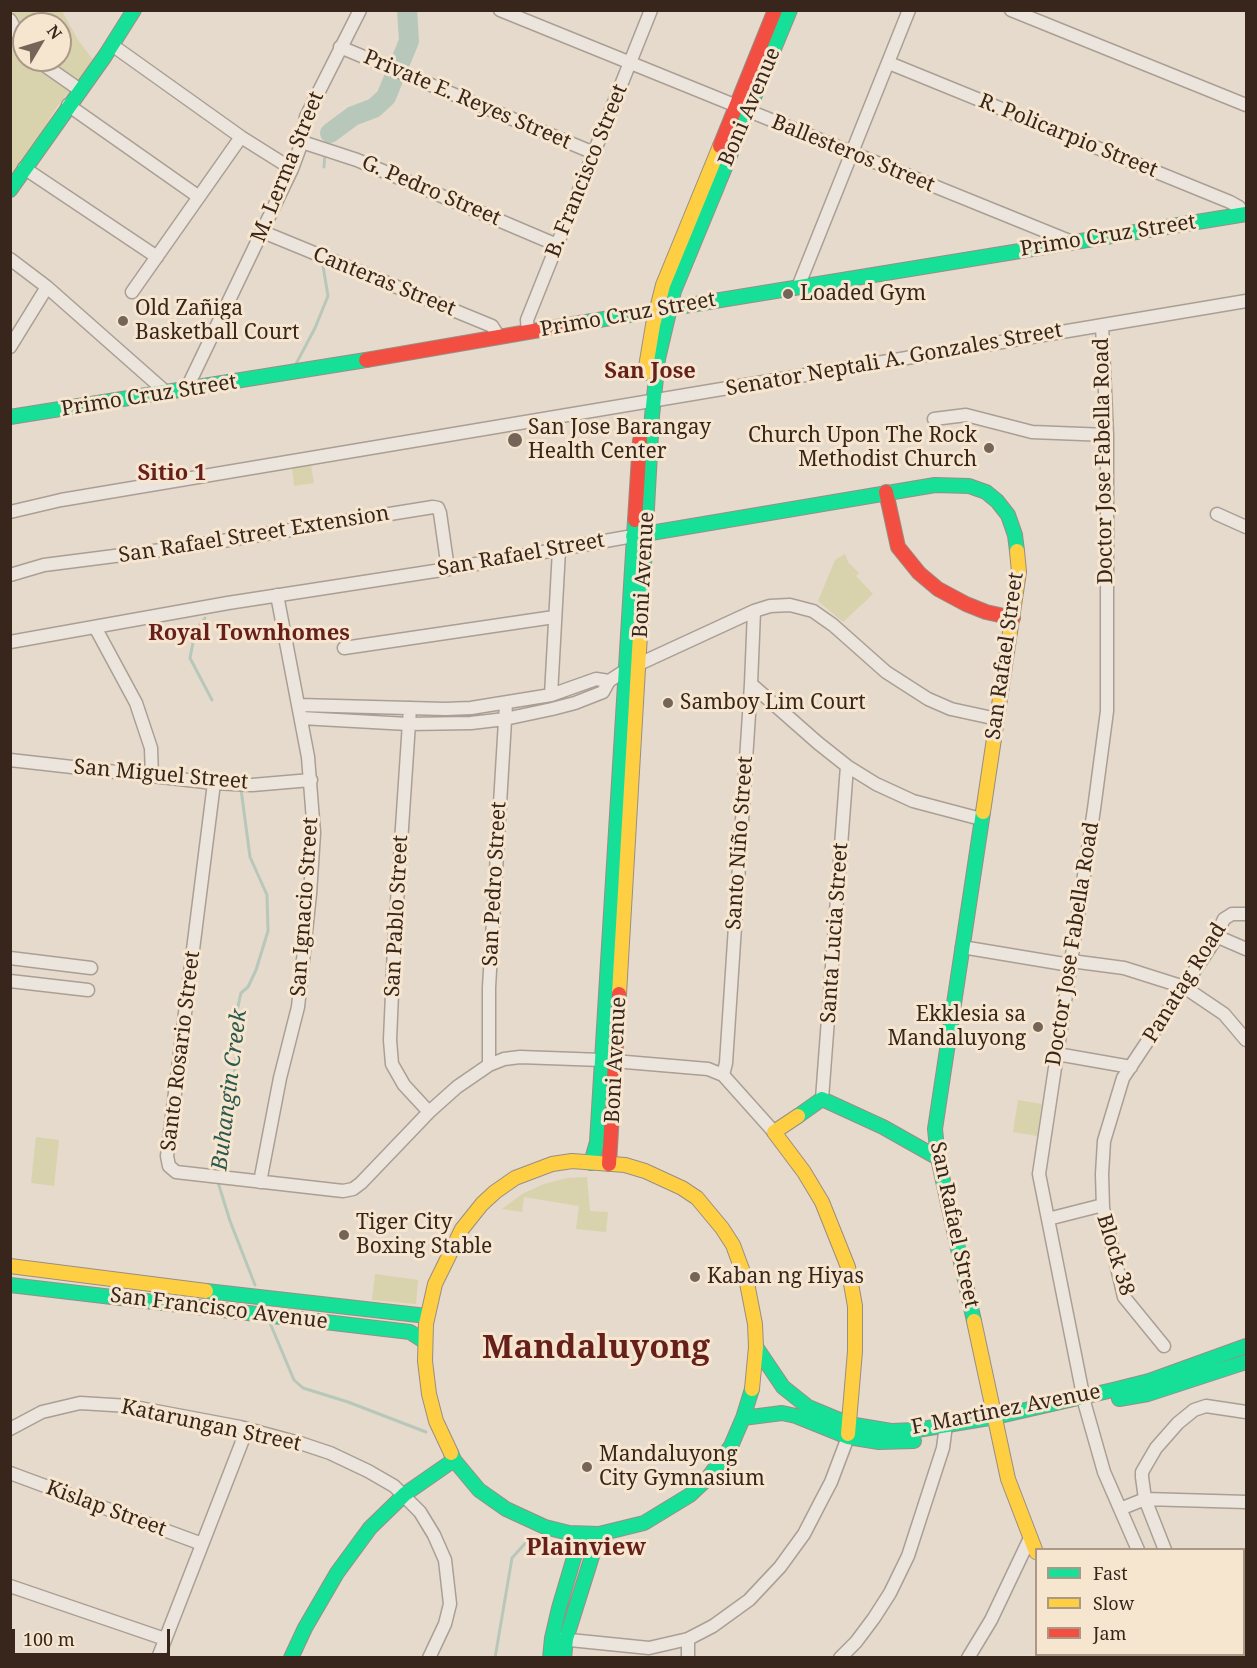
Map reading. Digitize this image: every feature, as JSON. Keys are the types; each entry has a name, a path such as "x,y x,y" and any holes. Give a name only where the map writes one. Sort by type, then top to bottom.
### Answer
{"main road":[{"path":"10,190 134,10"},
{"name":"Boni Avenue","path":"609,1164 609,1061 647,401 658,359 663,309 674,291 743,109 775,10"},
{"name":"Boni Avenue","path":"743,109 790,10"},
{"name":"Primo Cruz Street","path":"10,417 266,377 663,309 1245,214"},
{"name":"San Rafael Street","path":"639,535 935,485 969,486 986,492 1008,515 1018,551 1013,618 935,1129 938,1158 1008,1479 1035,1550"},
{"path":"886,492 898,546 918,573 938,589 966,604 986,612 1013,618"},
{"name":"Boni Avenue","path":"591,1163 597,1142 609,1061"},
{"path":"848,1430 855,1351 855,1306 848,1267 822,1202 804,1172 774,1132 822,1099 883,1127 938,1158"},
{"path":"572,1161 609,1164 625,1165 663,1178 696,1198 708,1210 733,1245 747,1283 755,1324 753,1386 731,1446 708,1478 690,1495 644,1523 599,1534 559,1532 506,1509 479,1490 454,1460 436,1421 429,1394 424,1341 427,1316 435,1284 462,1229 495,1192 524,1174 552,1164 572,1161"},
{"name":"San Francisco Avenue","path":"10,1266 167,1287 427,1316"},
{"name":"San Francisco Avenue","path":"10,1285 411,1332 424,1341"},
{"name":"F. Martinez Avenue","path":"743,1418 782,1413 848,1430 946,1431 1084,1400 1246,1346"},
{"name":"F. Martinez Avenue","path":"756,1347 783,1387 796,1399 848,1430"},
{"name":"F. Martinez Avenue","path":"1084,1400 1149,1394 1246,1362"},
{"path":"291,1658 305,1628 337,1572 370,1528 405,1494 454,1460"},
{"path":"564,1658 559,1639 581,1534"},
{"path":"550,1658 599,1534"}],"street":[{"name":"M. Lerma Street","path":"186,390 292,169 302,142 306,117 360,10"},
{"name":"Ballesteros Street","path":"500,10 1072,242"},
{"name":"B. Francisco Street","path":"528,332 527,320 651,10"},
{"path":"798,287 853,155 909,10"},
{"path":"1011,10 1246,105"},
{"path":"112,45 241,137 292,169"},
{"name":"Private E. Reyes Street","path":"340,47 594,153"},
{"name":"R. Policarpio Street","path":"888,63 1220,198 1236,205 1245,214"},
{"path":"54,72 80,90"},
{"path":"68,105 199,197"},
{"path":"132,292 241,137"},
{"name":"G. Pedro Street","path":"302,142 357,160 557,245"},
{"path":"24,168 157,257"},
{"name":"Canteras Street","path":"263,232 492,326 499,337"},
{"path":"10,259 47,287 167,393"},
{"path":"10,347 47,287"},
{"name":"Senator Neptali A. Gonzales Street","path":"10,512 61,500 1246,301"},
{"name":"Doctor Jose Fabella Road","path":"1102,325 1107,435 1107,711 1039,1174 1084,1400 1104,1472 1137,1548"},
{"path":"934,419 966,415 1032,432 1107,435"},
{"name":"San Rafael Street Extension","path":"10,575 44,565 185,547 433,507 438,508 440,513 448,568"},
{"path":"1217,514 1246,527"},
{"name":"San Rafael Street","path":"10,642 639,535"},
{"path":"552,696 559,550"},
{"name":"San Ignacio Street","path":"260,1182 299,996 313,851 311,780 277,595"},
{"path":"300,711 408,724 471,723 505,719 575,703 603,692 609,681 632,668 754,611 770,606 790,605 813,611 833,625 886,672 928,699 951,709 998,719"},
{"name":"Santo Niño Street","path":"723,1075 726,1063 754,611"},
{"path":"344,648 554,617"},
{"path":"95,627 136,703 151,748 152,777"},
{"path":"300,711 445,709 506,704 552,696 596,679 609,681"},
{"path":"751,684 818,743 847,766 876,784 913,801 981,819"},
{"name":"San Pedro Street","path":"489,1065 489,987 506,704"},
{"name":"San Pablo Street","path":"410,708 390,1040 392,1064 404,1086 429,1112"},
{"name":"San Miguel Street","path":"10,760 214,783 311,780"},
{"name":"Santa Lucia Street","path":"822,1099 847,766"},
{"name":"Santo Rosario Street","path":"214,783 166,1156 169,1166 176,1172 342,1191 353,1189 457,1087 489,1065 504,1059 520,1057 691,1066 723,1075"},
{"name":"Panatag Road","path":"1103,1208 1101,1174 1104,1141 1123,1078 1184,987 1227,916 1246,914"},
{"path":"1216,936 1246,949"},
{"path":"962,947 1124,969 1184,987 1224,1014 1246,1040"},
{"path":"10,958 91,968"},
{"path":"10,981 88,990"},
{"path":"1057,1054 1131,1067"},
{"path":"723,1075 774,1132"},
{"name":"Block 38","path":"1048,1219 1099,1206 1103,1208 1124,1297 1164,1346"},
{"name":"Katarungan Street","path":"10,1429 42,1412 80,1403 129,1406 247,1429 303,1444 330,1453 377,1476 405,1494 420,1512 445,1560 450,1604 446,1624 429,1658"},
{"path":"1164,1548 1145,1499 1142,1472 1156,1448 1178,1423 1194,1410 1206,1406 1246,1412"},
{"path":"158,1658 247,1429"},
{"path":"559,1639 649,1648 688,1639 713,1626 749,1600 780,1568 804,1534 831,1482 848,1430"},
{"path":"840,1658 856,1642 874,1618 890,1593 908,1556 931,1489 946,1431"},
{"name":"Kislap Street","path":"10,1473 202,1545"},
{"path":"1120,1509 1145,1499 1246,1502"},
{"path":"968,1658 991,1620 1030,1538"},
{"path":"10,1586 165,1639"},
{"path":"688,1639 688,1658"}],"shaded area":[{"path":"11,11 63,12 12,12 12,72 72,72 72,29 94,61 56,108 11,184"},
{"path":"311,465 314,483 294,486 292,467"},
{"path":"845,554 848,562 859,573 856,576 873,594 843,622 818,601 835,560"},
{"path":"1018,1100 1042,1104 1037,1136 1013,1132"},
{"path":"36,1137 59,1140 54,1186 31,1183"},
{"path":"587,1177 590,1211 608,1212 606,1232 576,1229 579,1206 524,1197 522,1212 502,1209 522,1194 544,1184 567,1178"},
{"path":"375,1274 418,1280 416,1304 372,1300"}],"waterway":[{"name":"Buhangin Creek","path":"330,133 353,116 374,108 386,97 409,41 407,10"},
{"path":"325,147 330,133"},
{"path":"324,167 325,153"},
{"name":"Buhangin Creek","path":"296,364 315,328 328,296 322,260"},
{"name":"Buhangin Creek","path":"205,618 195,632 190,658 212,700"},
{"name":"Buhangin Creek","path":"217,1172 223,1111 228,1106 234,1077 238,1035 236,1015 241,993 248,987 256,970 268,931 267,895 250,857 241,789"},
{"name":"Buhangin Creek","path":"217,1179 230,1221 255,1285"},
{"name":"Buhangin Creek","path":"270,1323 294,1380 303,1388 348,1402 426,1432"},
{"name":"Buhangin Creek","path":"495,1658 512,1558 529,1539"}],"traffic: fast":[{"path":"10,190 105,56 134,10"},
{"path":"642,600 652,416 658,359 674,291 790,10"},
{"path":"580,323 1246,214"},
{"path":"10,417 366,360"},
{"path":"633,536 935,485 969,486 986,492 1008,515 1015,535 1017,551"},
{"path":"591,1163 597,1142 635,520"},
{"path":"974,1321 938,1158 935,1129 983,812"},
{"path":"798,1116 822,1099 883,1127 938,1158"},
{"path":"10,1285 410,1332 424,1341"},
{"path":"206,1291 427,1316"},
{"path":"756,1347 783,1387 808,1407 849,1424 891,1431 917,1430 995,1417 1113,1390 1149,1381 1246,1346"},
{"path":"1119,1399 1148,1394 1246,1362"},
{"path":"451,1453 454,1460 479,1490 506,1509 545,1527 569,1533 599,1534 644,1523 690,1495 708,1478 731,1446 752,1389"},
{"path":"743,1418 782,1413 796,1416 848,1437 879,1442 914,1441"},
{"path":"291,1658 305,1628 337,1573 370,1528 405,1494 454,1460"},
{"path":"550,1658 559,1608 581,1534"},
{"path":"564,1658 566,1639 599,1534"}],"traffic: slow":[{"path":"645,373 663,285 720,146"},
{"path":"983,812 1019,572 1017,551"},
{"path":"619,994 642,600"},
{"path":"798,1116 774,1132 804,1172 822,1202 848,1267 855,1306 855,1351 848,1434"},
{"path":"572,1161 625,1165 645,1171 682,1188 697,1198 722,1228 733,1245 747,1283 755,1324 756,1347 752,1389"},
{"path":"451,1453 436,1421 429,1394 425,1361 426,1324 435,1284 462,1229 495,1192 515,1178 552,1164 572,1161"},
{"path":"10,1266 206,1291"},
{"path":"974,1321 1008,1479 1035,1549"}],"traffic: jam":[{"path":"720,146 775,10"},
{"path":"366,360 580,323"},
{"path":"635,520 640,440"},
{"path":"886,492 898,547 919,573 938,589 966,604 986,612 1013,618"},
{"path":"609,1164 619,994"}],"place":[{"name":"Loaded Gym","path":"788,294"},
{"name":"Old Zañiga Basketball Court","path":"123,321"},
{"name":"San Jose Barangay Health Center","path":"515,440"},
{"name":"Church Upon The Rock Methodist Church","path":"989,448"},
{"name":"Samboy Lim Court","path":"668,703"},
{"name":"Ekklesia sa Mandaluyong","path":"1038,1027"},
{"name":"Tiger City Boxing Stable","path":"344,1235"},
{"name":"Kaban ng Hiyas","path":"695,1277"},
{"name":"Mandaluyong City Gymnasium","path":"587,1467"}],"district":[{"name":"San Jose","path":"650,372"},
{"name":"Sitio 1","path":"172,474"},
{"name":"Royal Townhomes","path":"249,634"},
{"name":"Mandaluyong","path":"596,1349"},
{"name":"Plainview","path":"586,1548"}]}
